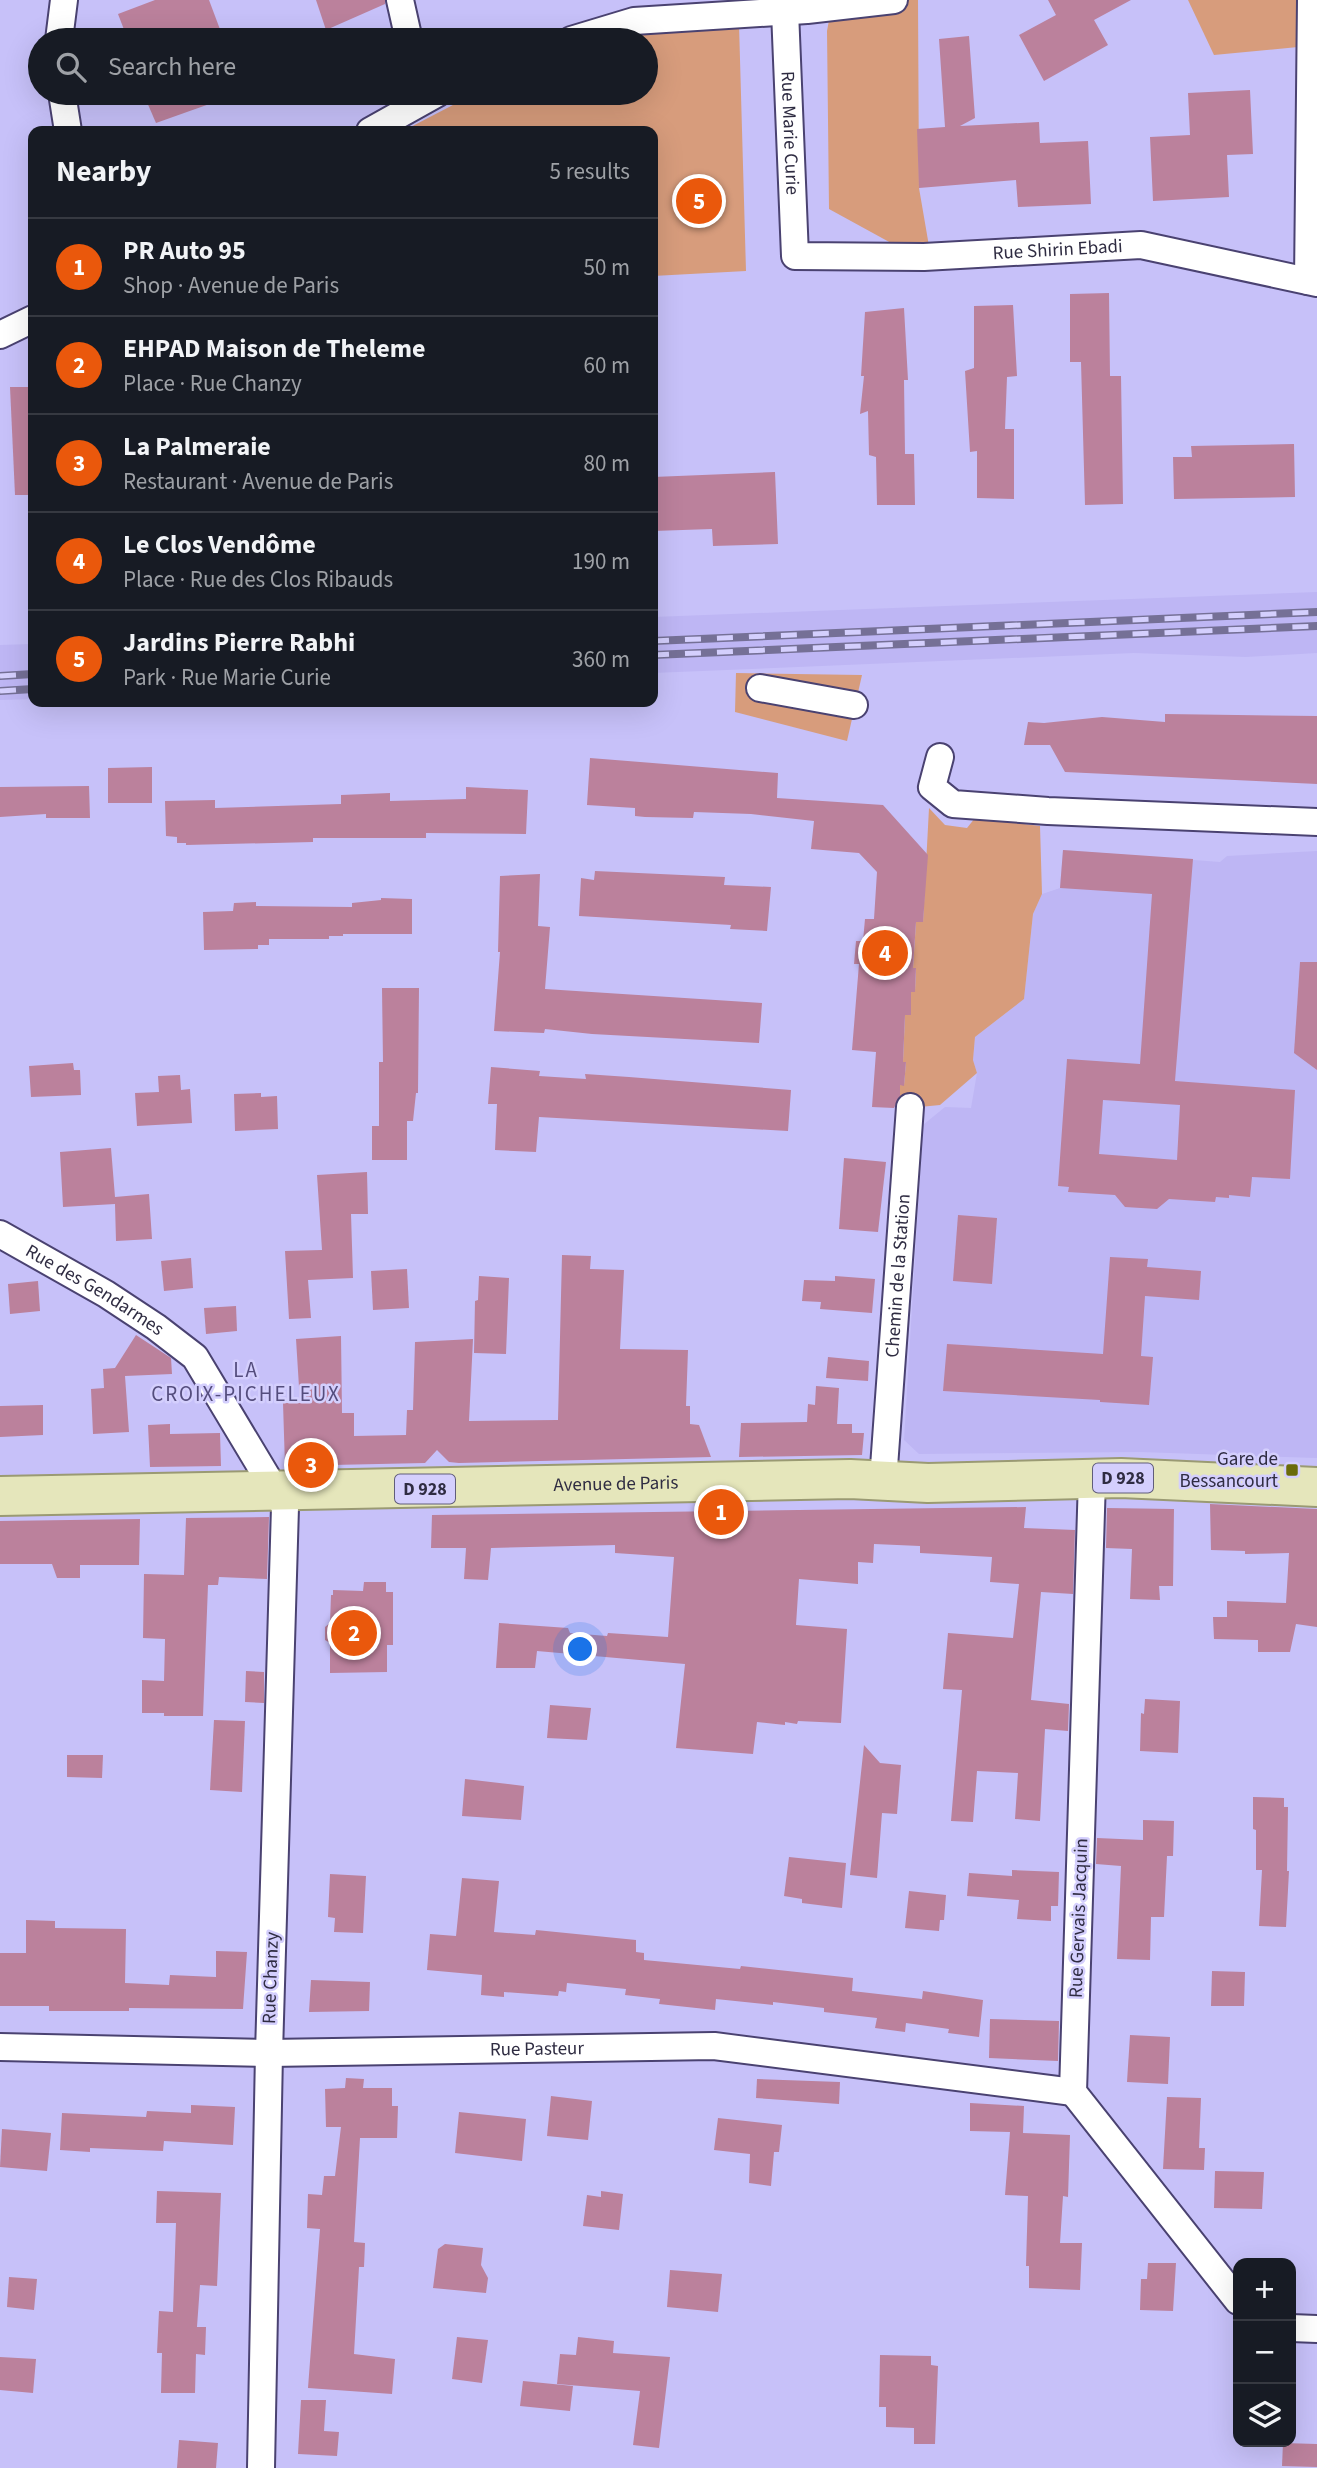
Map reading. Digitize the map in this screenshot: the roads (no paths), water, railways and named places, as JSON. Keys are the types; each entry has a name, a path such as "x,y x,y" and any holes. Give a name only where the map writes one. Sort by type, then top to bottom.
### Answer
{"main road":[{"name":"Avenue de Paris","path":"0,1496 850,1479 928,1483 1092,1479 1317,1487"}],"street":[{"path":"60,28 64,0"},
{"path":"400,0 406,28"},
{"path":"597,28 633,11 785,11 894,0"},
{"path":"1311,0 1313,282"},
{"name":"Rue Marie Curie","path":"785,11 794,256"},
{"path":"64,105 67,126"},
{"path":"378,126 411,105"},
{"name":"Rue Shirin Ebadi","path":"794,256 923,257 1141,246 1313,282"},
{"path":"0,335 28,321"},
{"path":"760,688 854,705"},
{"path":"940,757 932,787 953,813 1048,811 1317,822"},
{"name":"Chemin de la Station","path":"883,1481 910,1107"},
{"name":"Rue des Gendarmes","path":"0,1234 106,1294 195,1357 275,1491"},
{"name":"Rue Gervais Jacquin","path":"1073,2092 1092,1479"},
{"name":"Rue Chanzy","path":"261,2468 269,2053 285,1516 285,1507 275,1491"},
{"name":"Rue Pasteur","path":"0,2047 269,2053 714,2046 1073,2092"},
{"path":"1073,2092 1233,2295"},
{"path":"1296,2328 1317,2329"}],"railway":[{"path":"658,641 1317,612"},
{"path":"658,655 1317,626"},
{"path":"0,676 28,674"},
{"path":"0,691 28,689"}],"place":[{"name":"Jardins Pierre Rabhi","path":"699,201"},
{"name":"Le Clos Vendôme","path":"885,953"},
{"name":"La Palmeraie","path":"311,1465"},
{"name":"Gare de Bessancourt","path":"1292,1470"},
{"name":"PR Auto 95","path":"721,1512"},
{"name":"EHPAD Maison de Theleme","path":"354,1633"}],"district":[{"name":"LA CROIX-PICHELEUX","path":"246,1382"}]}
